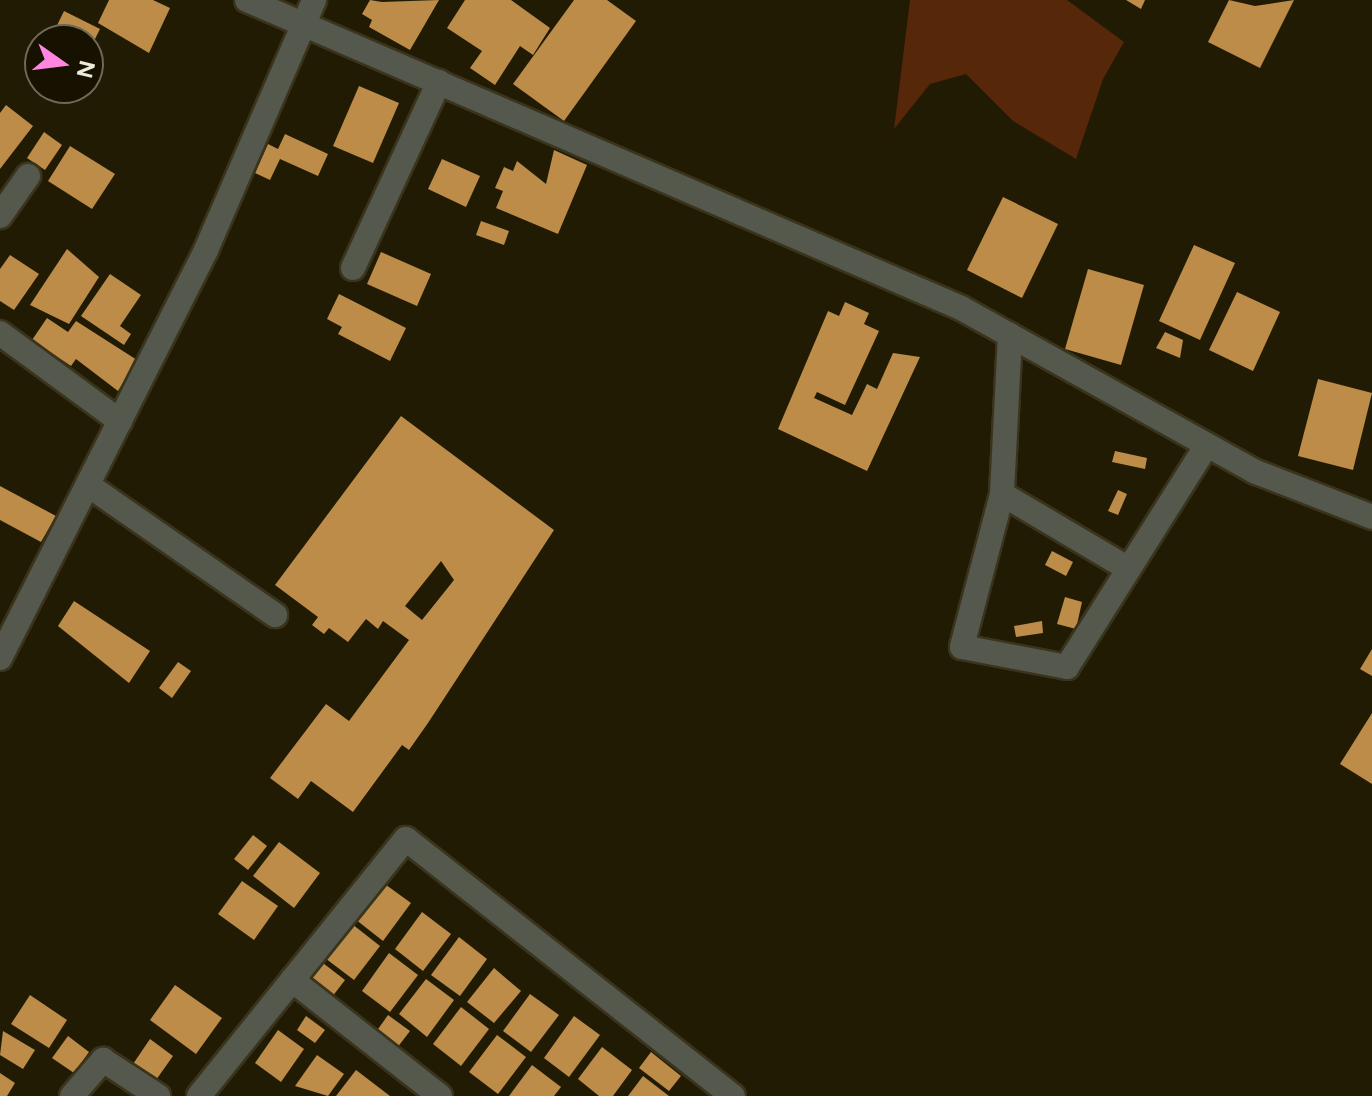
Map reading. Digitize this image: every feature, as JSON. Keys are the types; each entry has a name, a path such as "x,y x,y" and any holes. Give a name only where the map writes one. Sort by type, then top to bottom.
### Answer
{"street":[{"path":"247,0 1010,335 1207,445 1372,517"},
{"path":"0,658 206,250 314,0"},
{"path":"353,268 439,82"},
{"path":"0,216 28,176"},
{"path":"0,333 120,421"},
{"path":"1010,335 1002,494 962,647 1067,667 1207,445"},
{"path":"88,485 275,615"},
{"path":"1002,494 1129,569"},
{"path":"199,1096 406,839 707,1088 733,1096"},
{"path":"292,980 440,1096"},
{"path":"72,1096 103,1060 158,1096"}],"shaded area":[{"path":"910,0 1067,0 1124,42 1103,79 1076,159 1013,121 966,74 930,84 894,129"}],"building":[{"path":"109,0 153,0 170,8 149,53 98,23"},
{"path":"370,0 439,0 410,50 369,27 372,20 362,14"},
{"path":"465,0 511,0 550,28 533,55 520,46 495,85 470,68 482,51 447,28"},
{"path":"574,0 607,0 636,21 564,121 513,84"},
{"path":"1126,0 1145,0 1141,9"},
{"path":"1229,0 1255,6 1294,0 1260,68 1208,42"},
{"path":"64,11 90,24 58,24"},
{"path":"359,86 399,103 373,163 333,146"},
{"path":"6,105 33,126 0,169 0,113"},
{"path":"44,132 62,145 45,170 27,158"},
{"path":"285,134 328,154 318,176 280,159 270,180 255,173 268,144 278,149"},
{"path":"70,146 115,174 92,209 48,181"},
{"path":"554,150 587,165 558,234 496,208 503,191 495,188 504,167 513,171 517,161 546,184"},
{"path":"442,159 480,176 466,207 428,189"},
{"path":"1003,197 1058,224 1022,298 967,270"},
{"path":"481,221 509,231 504,245 476,235"},
{"path":"1194,245 1235,263 1200,340 1159,321"},
{"path":"67,249 99,277 69,324 30,305"},
{"path":"381,252 431,274 417,306 367,284"},
{"path":"10,255 39,274 14,310 0,301 0,269"},
{"path":"1088,269 1144,285 1121,365 1065,349"},
{"path":"110,274 141,295 120,326 131,334 124,345 81,316"},
{"path":"1237,292 1280,312 1253,371 1209,350"},
{"path":"339,294 406,328 390,361 338,334 342,327 327,319"},
{"path":"845,302 869,313 864,324 879,331 845,405 817,392 814,398 852,415 867,384 877,389 893,353 920,357 867,471 778,429 828,311 839,316"},
{"path":"47,318 68,332 76,321 137,360 118,391 76,359 71,366 32,340"},
{"path":"1165,332 1183,340 1180,358 1156,348"},
{"path":"1318,379 1372,393 1353,470 1298,456"},
{"path":"401,416 554,530 409,750 402,745 353,812 311,781 298,799 270,778 326,704 349,721 409,640 383,621 378,629 366,619 348,642 329,628 324,634 312,625 318,617 275,585","holes":["441,561 454,580 422,620 405,606"]},
{"path":"1115,451 1147,458 1145,469 1112,462"},
{"path":"0,486 56,516 41,542 0,520"},
{"path":"1118,490 1127,494 1118,515 1108,511"},
{"path":"1052,551 1073,562 1066,576 1045,565"},
{"path":"1065,597 1082,602 1076,629 1057,624"},
{"path":"74,601 150,651 129,683 58,626"},
{"path":"1042,621 1043,633 1016,637 1014,626"},
{"path":"1372,649 1372,676 1360,669"},
{"path":"178,662 191,671 172,698 159,688"},
{"path":"1372,713 1372,784 1340,764"},
{"path":"253,835 267,846 248,870 234,859"},
{"path":"279,842 320,873 294,908 253,876"},
{"path":"242,881 278,906 254,940 218,914"},
{"path":"382,882 411,903 383,941 355,919"},
{"path":"422,912 451,934 423,971 395,949"},
{"path":"352,924 380,946 354,980 321,955"},
{"path":"459,937 487,959 460,996 431,975"},
{"path":"389,953 418,975 390,1012 362,991"},
{"path":"319,960 345,980 332,997 307,977"},
{"path":"494,968 521,991 494,1023 467,1002"},
{"path":"426,979 454,1000 427,1037 399,1014"},
{"path":"175,985 222,1018 196,1054 150,1020"},
{"path":"530,994 559,1015 531,1052 503,1031"},
{"path":"30,995 67,1020 49,1048 11,1024"},
{"path":"461,1007 489,1029 461,1066 433,1044"},
{"path":"388,1015 410,1031 397,1048 376,1032"},
{"path":"306,1016 325,1030 315,1043 297,1030"},
{"path":"574,1016 600,1035 569,1077 544,1058"},
{"path":"278,1030 304,1049 281,1082 255,1063"},
{"path":"3,1031 35,1050 23,1069 0,1055"},
{"path":"497,1035 526,1057 498,1094 469,1072"},
{"path":"68,1036 89,1052 74,1073 52,1058"},
{"path":"150,1039 173,1056 156,1080 133,1064"},
{"path":"602,1047 632,1070 613,1096 599,1096 578,1079"},
{"path":"651,1052 681,1076 669,1091 639,1068"},
{"path":"317,1055 344,1074 328,1096 295,1086"},
{"path":"532,1065 561,1087 554,1096 509,1096"},
{"path":"356,1070 390,1096 336,1096"},
{"path":"0,1073 15,1083 7,1096 0,1096"},
{"path":"643,1076 669,1096 628,1096"}]}
